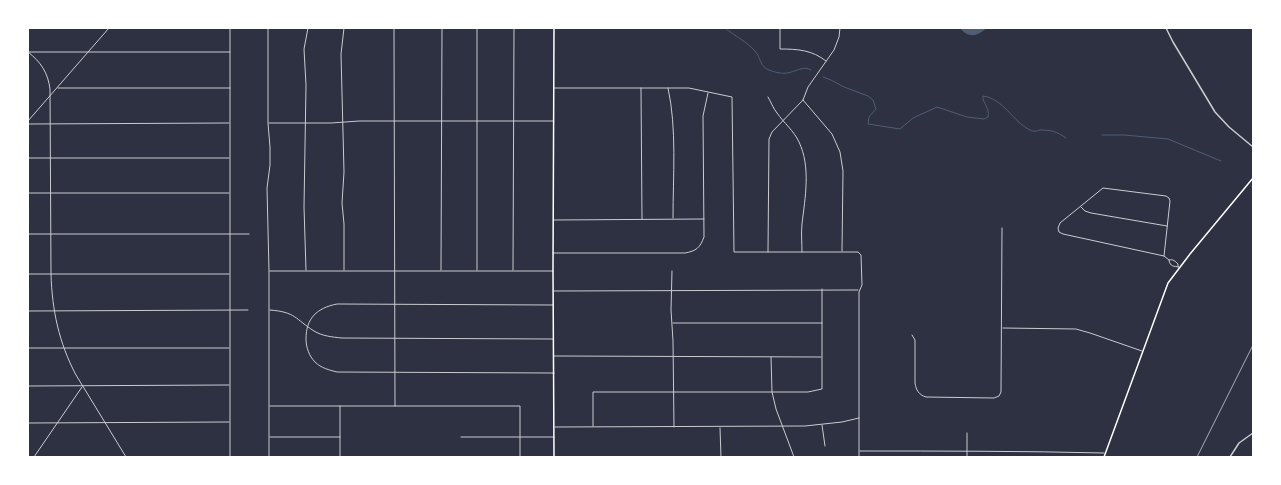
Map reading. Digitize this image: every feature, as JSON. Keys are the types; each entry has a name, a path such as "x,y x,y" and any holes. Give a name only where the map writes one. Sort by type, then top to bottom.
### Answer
{"main road":[{"path":"554,28 554,457"},
{"path":"1104,457 1167,285 1179,267 1253,178"}],"street":[{"path":"28,121 89,53 109,28"},
{"path":"230,28 230,457"},
{"path":"268,28 268,123 270,165 267,188 269,271 269,457"},
{"path":"306,271 304,207 306,123 304,49 308,28"},
{"path":"344,28 341,54 344,172 342,203 344,224 344,271"},
{"path":"394,28 395,406"},
{"path":"441,271 442,28"},
{"path":"477,28 477,271"},
{"path":"513,270 514,28"},
{"path":"780,28 780,49 798,49 808,51 827,61"},
{"path":"768,252 768,139 772,132 803,100 808,87 827,61 837,43 840,28"},
{"path":"1166,28 1172,42 1215,112 1229,127 1253,148"},
{"path":"28,52 230,52"},
{"path":"28,52 38,60 49,79 51,194 50,274 54,311 59,332 70,364 126,457"},
{"path":"58,88 230,88"},
{"path":"554,88 696,89 732,97 734,252 858,252 861,255 862,285 860,290 859,457"},
{"path":"641,88 642,219"},
{"path":"668,88 672,104 672,219"},
{"path":"553,253 685,253 697,250 702,244 704,237 703,116 708,92"},
{"path":"768,97 776,112 794,134 803,153 806,193 802,226 802,252"},
{"path":"803,100 832,134 840,152 843,171 842,252"},
{"path":"268,123 442,120 554,121"},
{"path":"28,124 230,123"},
{"path":"28,158 230,158"},
{"path":"1164,256 1170,198 1165,196 1102,188 1060,223 1058,230 1063,234 1164,256 1169,260 1170,264 1176,268 1179,267"},
{"path":"28,193 230,193"},
{"path":"1080,206 1089,213 1167,226"},
{"path":"553,220 704,219"},
{"path":"912,335 915,340 915,382 916,388 921,395 926,397 994,398 999,396 1001,392 1002,228"},
{"path":"28,234 249,234"},
{"path":"1169,260 1177,262 1179,267"},
{"path":"269,271 553,271"},
{"path":"672,272 671,310 674,426"},
{"path":"28,274 230,274"},
{"path":"593,426 593,392 808,392 822,388 822,289"},
{"path":"553,291 860,290"},
{"path":"553,305 337,304 329,305 318,311 306,325 307,349 315,362 328,370 337,372 554,373"},
{"path":"28,311 248,310"},
{"path":"269,310 285,311 314,331 322,335 336,338 553,339"},
{"path":"672,323 822,323"},
{"path":"1002,328 1081,330 1142,351"},
{"path":"28,348 230,348"},
{"path":"554,356 822,357"},
{"path":"771,357 772,392 776,410 794,457"},
{"path":"28,386 230,385"},
{"path":"34,457 83,386"},
{"path":"269,406 520,406 520,457"},
{"path":"340,406 340,457"},
{"path":"554,426 822,425 859,418"},
{"path":"28,423 230,422"},
{"path":"822,425 825,446"},
{"path":"720,426 721,457"},
{"path":"1230,457 1239,443 1253,432"},
{"path":"967,433 968,457"},
{"path":"270,437 340,437"},
{"path":"461,437 554,437"},
{"path":"859,451 1009,451 1035,453 1105,453"}],"water":[{"path":"960,28 987,28 980,33 970,35"}],"waterway":[{"path":"725,28 752,48 766,69 783,73 802,68 811,70"},
{"path":"823,77 868,96 873,100 876,109 869,117 868,124 900,129 913,118 937,107 967,117 984,119 988,117 988,114 983,96 997,101 1030,130 1056,132 1066,138"},
{"path":"1102,135 1124,135 1168,139 1221,161"}],"railway":[{"path":"1197,457 1253,345"}]}
